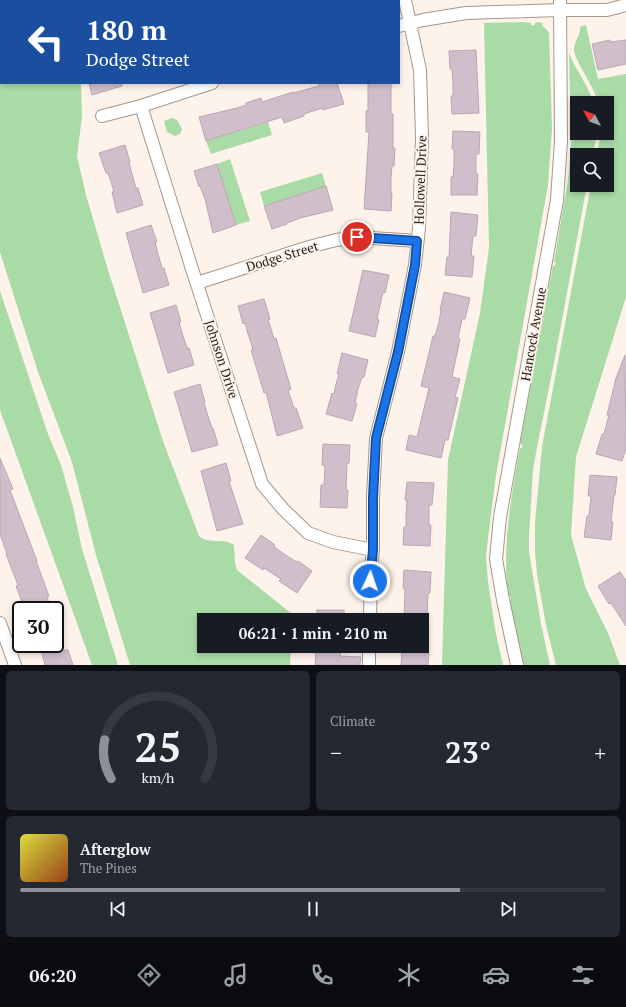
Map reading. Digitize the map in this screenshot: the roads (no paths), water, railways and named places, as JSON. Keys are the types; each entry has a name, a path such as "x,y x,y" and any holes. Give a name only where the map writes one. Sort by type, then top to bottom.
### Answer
{"street":[{"name":"Hollowell Drive","path":"370,613 376,438 398,352 415,265 419,228 422,137 420,70 404,25 405,0"},
{"path":"404,25 466,13 560,5 607,10 626,6"},
{"name":"Hancock Avenue","path":"517,665 496,559 501,509 556,200 562,141 560,5"},
{"path":"102,116 141,106 209,84"},
{"name":"Johnson Drive","path":"141,106 262,484 283,509 308,532 333,542 373,550"},
{"name":"Dodge Street","path":"197,283 309,247 336,240 357,237 417,241"},
{"path":"0,623 15,665"},
{"path":"369,653 369,665"}]}
